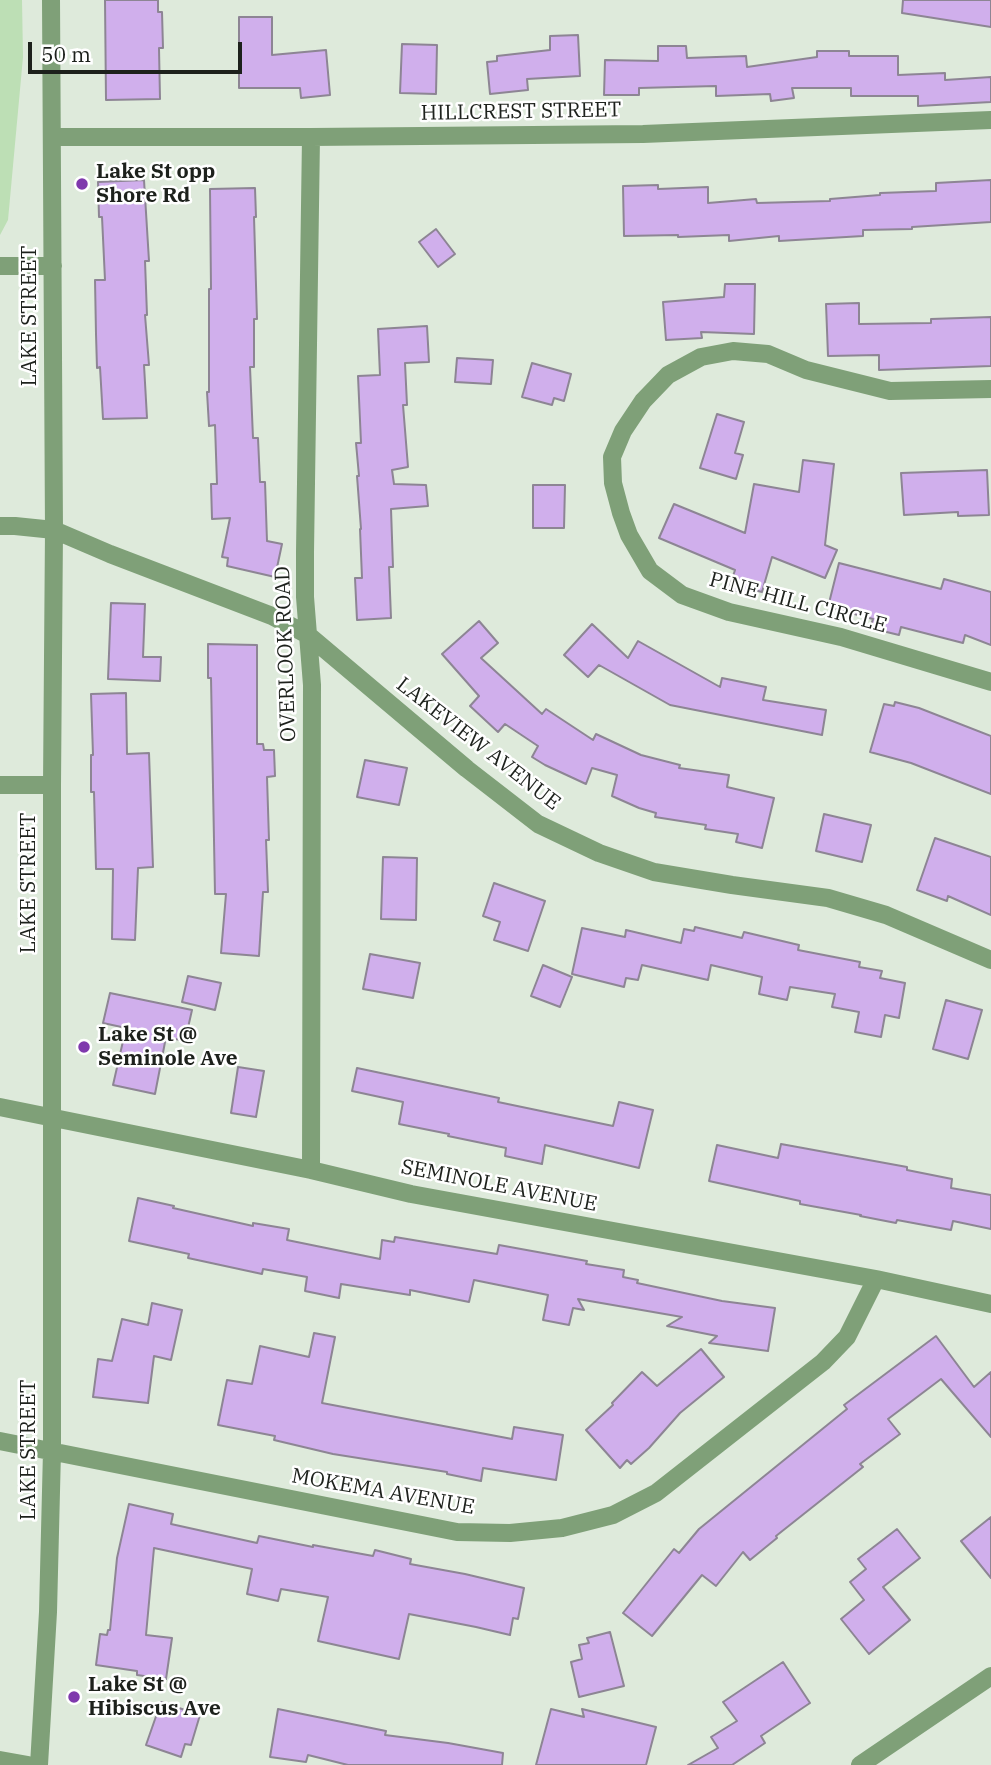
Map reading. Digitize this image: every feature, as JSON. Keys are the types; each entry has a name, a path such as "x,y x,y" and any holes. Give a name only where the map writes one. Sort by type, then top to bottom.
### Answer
{"street":[{"name":"LAKE STREET","path":"39,1765 48,1625 52,1451 51,785 54,530 51,0"},
{"name":"HILLCREST STREET","path":"52,137 643,134 991,120"},
{"name":"OVERLOOK ROAD","path":"311,137 305,552 312,685 311,1170"},
{"path":"0,266 53,266"},
{"name":"PINE HILL CIRCLE","path":"991,389 890,391 806,370 768,354 733,351 701,358 668,375 643,401 623,431 612,457 613,483 629,536 650,571 682,595 730,612 841,637 991,682"},
{"name":"LAKEVIEW AVENUE","path":"0,526 54,530 272,616 308,635 467,769 538,824 599,853 654,872 828,898 886,915 991,960"},
{"path":"0,785 51,785"},
{"name":"SEMINOLE AVENUE","path":"0,1108 311,1170 411,1194 876,1279 991,1304"},
{"name":"MOKEMA AVENUE","path":"0,1441 457,1532 510,1533 562,1528 613,1515 656,1493 823,1362 847,1337 876,1279"},
{"path":"860,1765 991,1676"},
{"path":"0,1760 28,1765"}],"green space":[{"path":"0,0 22,0 23,57 8,220 0,235"}],"building":[{"path":"105,0 158,0 158,12 162,12 163,48 159,48 160,99 106,100"},
{"path":"903,0 991,0 991,27 902,13"},
{"path":"239,17 272,17 272,55 326,50 330,95 301,98 300,88 239,88"},
{"path":"578,35 580,76 527,79 528,90 490,94 487,62 497,61 497,56 550,50 550,36"},
{"path":"402,44 437,45 436,94 400,93"},
{"path":"658,46 686,46 687,58 746,56 747,67 817,57 817,51 849,51 849,56 898,56 898,75 945,73 945,80 991,77 991,102 918,106 918,96 851,96 851,88 792,88 794,98 771,101 770,94 716,96 716,86 639,88 639,95 604,95 605,60 658,61"},
{"path":"144,180 149,261 145,261 149,365 144,365 147,418 103,419 96,334 95,280 105,280 98,182"},
{"path":"991,180 991,222 863,230 863,236 779,241 779,236 729,241 729,235 624,236 623,186 658,185 658,189 708,187 708,203 756,199 757,203 830,201 880,193 936,191 936,183"},
{"path":"255,188 257,319 254,319 254,367 250,367 253,438 258,438 260,482 265,482 267,541 282,544 275,577 227,566 228,558 222,557 230,518 212,519 211,484 217,484 215,425 209,426 207,392 211,289 210,189"},
{"path":"436,229 455,254 438,267 419,242"},
{"path":"725,284 755,284 754,334 701,332 702,338 666,340 663,302 724,297"},
{"path":"859,303 859,324 931,323 931,319 991,317 991,366 879,370 879,355 828,356 826,304"},
{"path":"427,326 429,362 405,363 407,405 403,405 408,467 392,470 394,484 426,485 428,506 391,509 391,618 357,620 355,578 362,578 356,443 361,443 358,376 380,375 378,329"},
{"path":"457,358 493,360 491,384 455,382"},
{"path":"532,363 571,374 564,401 554,398 552,405 522,397"},
{"path":"717,414 744,422 735,453 743,455 736,479 700,468"},
{"path":"803,460 834,464 825,545 837,550 825,578 772,557 762,592 754,590 752,595 729,589 735,570 659,538 674,504 745,533 754,484 799,492"},
{"path":"987,470 989,515 958,516 958,512 904,515 901,473"},
{"path":"533,485 565,485 564,528 533,528"},
{"path":"839,563 941,589 944,579 991,592 991,645 965,635 963,643 901,627 899,635 870,628 873,619 828,607"},
{"path":"111,603 145,604 143,657 161,657 160,681 108,679"},
{"path":"479,621 498,643 481,658 542,714 546,709 593,740 596,734 641,755 680,765 679,768 729,775 727,787 774,798 762,848 736,842 738,834 705,829 706,825 655,817 656,813 612,796 617,775 592,768 586,784 532,757 538,746 505,724 498,732 470,706 479,696 442,654"},
{"path":"592,624 628,658 638,641 720,687 722,678 766,687 763,700 826,710 822,735 670,705 599,665 588,677 564,655"},
{"path":"208,644 257,645 257,744 263,744 264,750 274,750 275,776 267,777 268,892 263,892 259,956 221,953 226,894 215,894"},
{"path":"126,693 127,754 149,753 153,867 138,868 135,940 112,939 113,869 96,869 94,792 91,792 91,694"},
{"path":"895,702 919,708 991,736 991,794 911,763 870,752 884,704 894,706"},
{"path":"365,760 407,768 399,805 357,797"},
{"path":"824,814 871,825 862,862 816,851"},
{"path":"935,838 991,857 991,915 948,896 947,901 917,890"},
{"path":"383,857 417,858 416,920 381,919"},
{"path":"494,883 545,901 528,951 494,940 500,922 483,916"},
{"path":"695,927 742,938 744,932 799,945 798,950 860,962 859,967 882,971 880,978 905,983 899,1018 885,1015 881,1037 855,1032 859,1012 832,1007 835,994 790,987 787,1000 759,994 762,977 711,965 708,980 642,965 638,980 626,978 624,987 572,974 582,928 625,937 626,930 681,943 684,929 694,931"},
{"path":"370,954 420,963 413,998 363,989"},
{"path":"543,965 572,977 560,1007 531,996"},
{"path":"188,976 221,983 215,1010 182,1002"},
{"path":"110,993 192,1010 185,1041 166,1037 155,1094 113,1085 126,1028 103,1023"},
{"path":"946,1000 982,1010 968,1059 933,1049"},
{"path":"238,1067 264,1071 256,1117 231,1113"},
{"path":"357,1068 499,1098 498,1102 613,1126 619,1102 653,1110 639,1168 545,1145 542,1164 505,1156 506,1148 399,1124 403,1102 352,1091"},
{"path":"781,1144 907,1167 907,1170 952,1179 951,1188 991,1195 991,1229 953,1221 951,1230 897,1220 896,1223 800,1204 800,1201 709,1181 717,1145 778,1158"},
{"path":"138,1198 253,1226 253,1223 289,1229 287,1240 380,1259 382,1240 394,1242 395,1237 497,1254 499,1245 587,1261 586,1264 624,1270 623,1277 638,1280 637,1283 722,1301 775,1308 768,1351 709,1343 717,1336 667,1326 682,1317 578,1299 584,1310 573,1308 569,1325 543,1320 548,1295 474,1280 469,1302 410,1290 410,1295 341,1284 339,1298 305,1291 307,1277 263,1269 262,1274 188,1258 189,1254 129,1241"},
{"path":"152,1303 182,1310 171,1360 154,1356 148,1403 93,1397 98,1359 112,1361 122,1319 148,1325"},
{"path":"314,1333 335,1337 322,1403 512,1439 514,1427 563,1435 556,1480 483,1468 481,1481 447,1472 333,1454 274,1440 275,1436 218,1425 227,1380 252,1384 260,1346 309,1357"},
{"path":"936,1336 974,1387 991,1372 991,1437 941,1379 888,1419 900,1434 860,1464 863,1467 750,1560 743,1552 716,1586 702,1575 652,1636 623,1613 674,1549 679,1553 699,1529 847,1409 844,1405"},
{"path":"701,1349 724,1377 680,1413 631,1464 627,1460 620,1468 586,1430 642,1372 657,1386"},
{"path":"129,1504 173,1514 171,1524 257,1543 259,1536 373,1556 375,1550 411,1559 410,1564 524,1588 518,1619 513,1618 510,1635 409,1614 399,1659 318,1641 328,1597 281,1589 278,1601 247,1594 252,1569 154,1548 146,1635 172,1638 166,1679 137,1675 137,1671 96,1665 100,1634 107,1635 110,1630 117,1558"},
{"path":"991,1517 991,1578 961,1541"},
{"path":"897,1529 920,1558 883,1587 910,1620 869,1654 841,1619 864,1600 850,1582 866,1569 858,1559"},
{"path":"610,1632 624,1686 579,1697 571,1662 582,1659 579,1645 589,1643 587,1638"},
{"path":"783,1662 810,1703 761,1736 765,1743 732,1765 688,1765 718,1748 711,1737 737,1721 723,1702"},
{"path":"161,1702 200,1715 191,1745 185,1744 181,1757 146,1745"},
{"path":"278,1709 386,1731 385,1735 503,1753 502,1765 348,1765 308,1755 306,1762 270,1757"},
{"path":"551,1709 584,1717 582,1709 656,1727 646,1765 536,1765"}],"place":[{"name":"Lake St opp Shore Rd","path":"82,184"},
{"name":"Lake St @ Seminole Ave","path":"84,1047"},
{"name":"Lake St @ Hibiscus Ave","path":"74,1697"}]}
